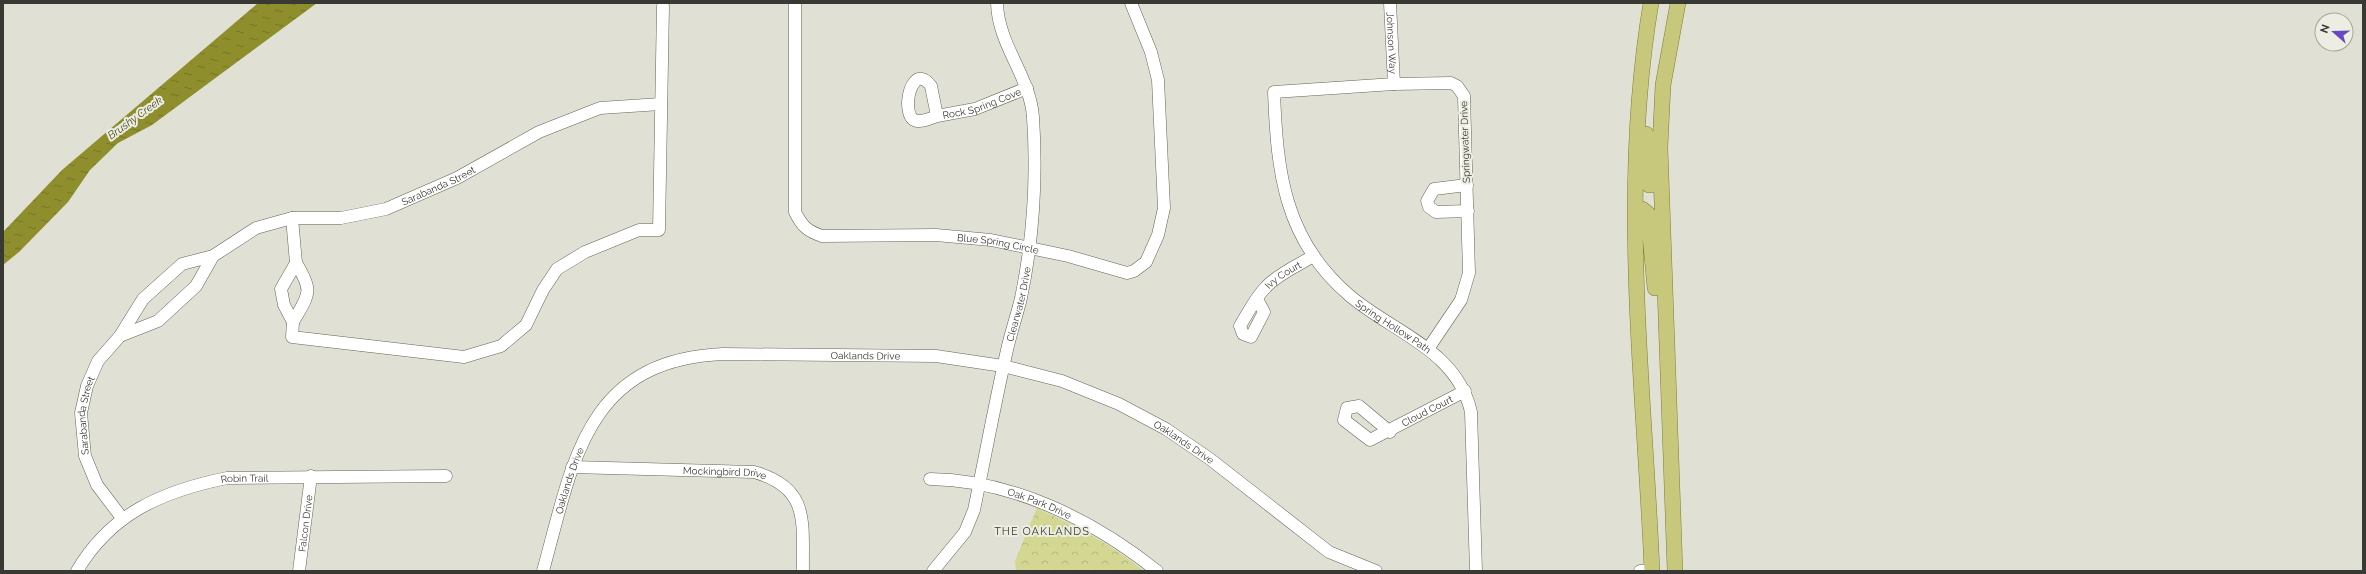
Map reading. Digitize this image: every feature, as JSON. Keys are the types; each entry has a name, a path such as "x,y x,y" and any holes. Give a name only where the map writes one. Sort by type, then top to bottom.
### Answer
{"main road":[{"path":"1651,3 1642,59 1635,137 1635,209 1648,571 1675,570 1660,185 1663,85 1678,3"},
{"path":"1642,59 1649,74 1646,132 1646,179 1649,185 1660,185"},
{"path":"1635,209 1645,211 1650,224 1659,347 1667,360"}],"street":[{"name":"Blue Spring Circle","path":"796,3 795,212 802,225 809,232 822,236 936,235 991,240 1028,246 1127,273 1134,271 1146,262 1158,235 1164,208 1158,80 1151,52 1131,3"},
{"name":"Clearwater Drive","path":"933,571 965,532 974,510 1004,366 1021,299 1028,246 1034,164 1033,116 1027,88 1003,38 998,17 997,3"},
{"name":"Johnson Way","path":"1390,3 1394,84"},
{"path":"296,263 281,289 283,300 292,322 292,337 464,357 501,346 526,325 543,290 557,269 585,252 639,230 659,230 663,6"},
{"name":"Springwater Drive","path":"1274,92 1394,84 1451,83 1462,90 1464,96 1470,266 1466,286 1453,313 1428,350"},
{"name":"Rock Spring Cove","path":"937,116 975,109 1027,88"},
{"name":"Spring Hollow Path","path":"1274,92 1276,145 1282,181 1290,209 1313,256 1349,295 1370,312 1428,350 1451,369 1465,391 1471,412 1476,571"},
{"name":"Sarabanda Street","path":"122,518 97,485 85,456 81,413 87,386 98,361 120,336 143,299 182,264 213,256 256,228 292,218 341,218 386,209 457,178 539,132 600,108 661,104"},
{"path":"1467,185 1434,189 1427,201 1429,207 1436,212 1468,211"},
{"path":"292,218 296,263 308,288 306,298 292,322"},
{"name":"Sarabanda Street","path":"120,336 158,321 196,286 213,256"},
{"name":"Ivy Court","path":"1257,299 1267,286 1313,256"},
{"name":"Oaklands Drive","path":"543,571 572,468 586,433 603,407 627,385 655,368 689,358 723,354 936,356 1004,366 1084,389 1139,414 1210,459 1278,514 1329,552 1376,571"},
{"name":"Cloud Court","path":"1390,432 1465,391"},
{"name":"Mockingbird Drive","path":"572,468 754,472 770,476 790,490 801,511 803,571"},
{"name":"Robin Trail","path":"77,571 90,549 122,518 147,503 193,485 227,478 311,476 446,476"},
{"name":"Falcon Drive","path":"299,571 311,476"},
{"name":"Oak Park Drive","path":"930,479 963,480 1025,496 1084,522 1132,551 1157,571"},
{"name":"Oaklands Drive","path":"1278,514 1325,558 1348,571"}],"green space":[{"path":"1037,508 1106,544 1144,571 1016,571 1015,561"}],"water":[{"name":"Brushy Creek","path":"258,3 317,3 152,125 118,143 90,170 68,202 19,252 3,265 3,232 62,170"}],"district":[{"name":"THE OAKLANDS","path":"1042,531"}]}
